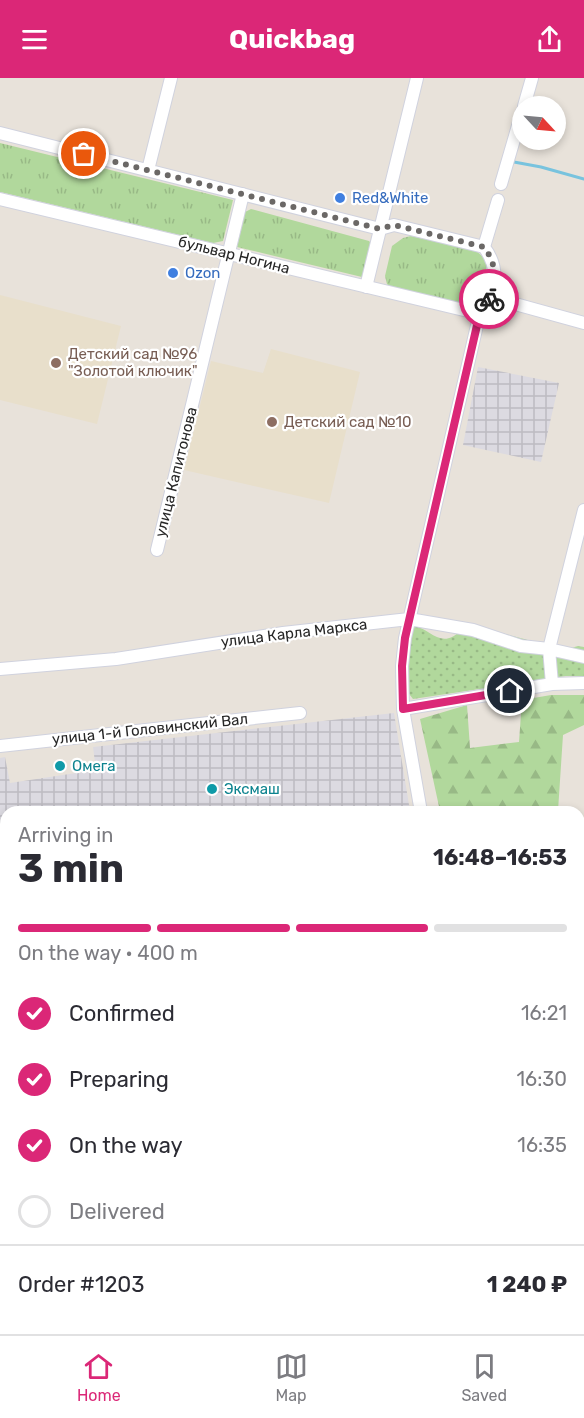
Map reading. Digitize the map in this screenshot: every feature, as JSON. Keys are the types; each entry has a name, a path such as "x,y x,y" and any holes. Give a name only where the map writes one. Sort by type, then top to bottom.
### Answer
{"street":[{"path":"148,170 171,78"},
{"path":"366,287 417,78"},
{"path":"527,96 532,78"},
{"path":"0,133 380,229 394,225 484,247 491,256 495,283 490,297 481,308 405,638 402,666 403,709 420,806"},
{"path":"501,184 512,146"},
{"name":"улица Капитонова","path":"157,550 243,195"},
{"name":"бульвар Ногина","path":"0,199 468,311 481,308"},
{"path":"484,247 498,200"},
{"path":"490,297 584,323"},
{"path":"552,684 549,649 584,510"},
{"name":"улица Карла Маркса","path":"0,669 116,658 283,633 409,619 473,630 521,646 549,649 584,657"},
{"path":"403,709 552,684 584,683"},
{"name":"улица 1-й Головинский Вал","path":"0,746 300,713"}],"shaded area":[{"name":"Детский сад №96 \"Золотой ключик\"","path":"0,295 121,326 97,424 0,400"},
{"name":"Детский сад №10","path":"271,349 360,372 329,503 184,470 211,361 263,373"},
{"path":"478,367 559,383 541,462 463,445"},
{"path":"394,713 409,806 0,806 0,758 5,757 10,783 96,770 93,747"}],"green space":[{"path":"0,143 233,200 223,241 213,243 0,192"},
{"path":"251,209 369,241 376,249 368,276 362,277 237,247 245,212"},
{"path":"411,236 475,250 487,260 482,290 475,304 465,308 390,288 385,276 392,246 403,238"},
{"path":"467,624 568,649 584,647 584,676 566,676 413,699 406,690 410,631 415,626 437,637 447,639 456,635"},
{"path":"551,695 584,695 584,725 563,735 558,806 439,806 420,719 467,705 470,748 519,742 522,700"}],"waterway":[{"path":"514,162 584,179"}],"way so far":[{"path":"84,154 380,229 394,225 484,247 491,256 495,271 495,283 489,299"}],"place":[{"name":"Red&White","path":"340,198"},
{"name":"Ozon","path":"173,273"},
{"name":"Детский сад №96 \"Золотой ключик\"","path":"56,363"},
{"name":"Детский сад №10","path":"272,422"},
{"name":"Омега","path":"60,766"},
{"name":"Эксмаш","path":"212,789"}],"route":[{"path":"489,299 481,308 405,638 402,666 403,709 510,691"}]}
